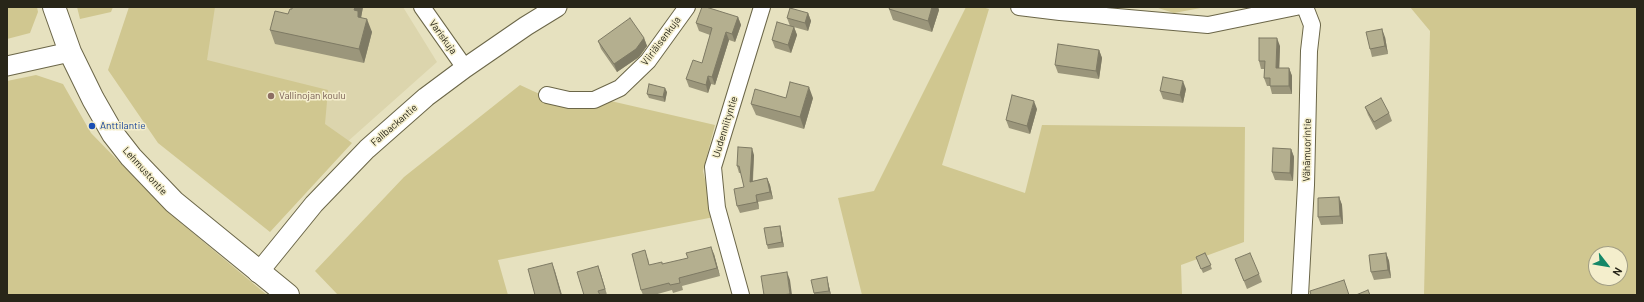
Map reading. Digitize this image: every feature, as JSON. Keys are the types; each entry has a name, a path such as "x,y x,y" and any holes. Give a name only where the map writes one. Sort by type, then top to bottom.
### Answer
{"main road":[{"name":"Lehmustontie","path":"54,7 70,52 113,134 131,157 174,202 258,273 288,295"}],"street":[{"name":"Variskuja","path":"422,7 465,68"},
{"name":"Fallbackantie","path":"258,273 314,204 367,149 426,97 526,26 557,7"},
{"name":"Viiriäisenkuja","path":"547,95 569,100 594,100 620,88 648,61 687,7"},
{"name":"Uudenniityntie","path":"741,295 717,208 713,167 762,7"},
{"path":"1019,7 1208,25 1296,7"},
{"name":"Vähämuorintie","path":"1300,295 1306,185 1309,51 1312,25 1305,7"},
{"path":"7,66 70,52"}],"shaded area":[{"path":"7,7 37,7 38,12 30,33 7,39"},
{"path":"77,7 113,7 111,12 80,19"},
{"path":"129,7 215,7 207,60 328,90 325,124 352,143 270,232 158,143 108,70"},
{"name":"Vallinojan koulu","path":"149,7 403,7 437,62 328,159 212,158"},
{"path":"966,7 982,7 989,9 942,165 1025,193 1042,125 1245,127 1244,242 1181,265 1182,295 862,295 838,198 874,191"},
{"path":"1155,7 1206,7 1174,13"},
{"path":"1410,7 1637,7 1637,295 1424,295 1430,31"},
{"path":"36,75 63,84 91,133 169,213 267,295 7,295 7,81"},
{"path":"520,85 546,97 602,99 715,125 703,171 714,217 498,260 508,295 338,295 315,271 404,177"}],"building":[{"path":"292,7 355,7 354,10 358,11 358,17 367,19 359,49 270,30 275,11 288,14"},
{"path":"702,7 738,17 732,34 726,32 712,77 708,76 706,85 686,79 693,60 702,63 712,28 696,23"},
{"path":"890,7 932,7 928,21 889,9"},
{"path":"790,8 808,13 805,23 787,18"},
{"path":"630,18 644,38 636,49 614,64 598,41"},
{"path":"777,22 794,27 788,45 772,40"},
{"path":"1382,29 1385,46 1370,49 1366,32"},
{"path":"1259,38 1277,38 1276,68 1289,68 1289,86 1270,86 1270,78 1264,78 1265,61 1259,61"},
{"path":"1058,44 1099,50 1096,71 1055,65"},
{"path":"1163,77 1183,81 1180,95 1160,91"},
{"path":"790,82 809,87 800,117 751,104 755,89 786,98"},
{"path":"649,84 665,88 663,97 647,94"},
{"path":"1012,95 1034,101 1027,126 1006,120"},
{"path":"1381,98 1389,113 1374,122 1365,107"},
{"path":"738,147 752,148 750,182 767,178 770,192 756,195 757,202 737,206 734,189 744,187 739,166 737,166"},
{"path":"1273,148 1291,149 1290,173 1272,172"},
{"path":"1339,197 1340,216 1318,217 1318,198"},
{"path":"780,226 782,242 767,245 764,228"},
{"path":"711,247 717,268 679,278 680,283 670,285 669,283 641,290 632,254 645,250 649,265 662,262 662,264 688,258 686,253"},
{"path":"1205,253 1211,265 1201,269 1196,257"},
{"path":"1250,253 1259,274 1244,281 1235,259"},
{"path":"1386,253 1388,270 1371,272 1369,255"},
{"path":"552,263 561,295 535,295 528,269"},
{"path":"598,266 605,289 598,291 600,295 584,295 577,272"},
{"path":"787,272 790,294 764,295 761,276"},
{"path":"827,277 829,291 814,293 811,280"},
{"path":"1344,280 1349,295 1311,295 1310,291"},
{"path":"1368,290 1370,295 1356,295"}],"place":[{"name":"Vallinojan koulu","path":"271,96"},
{"name":"Anttilantie","path":"92,126"}]}
